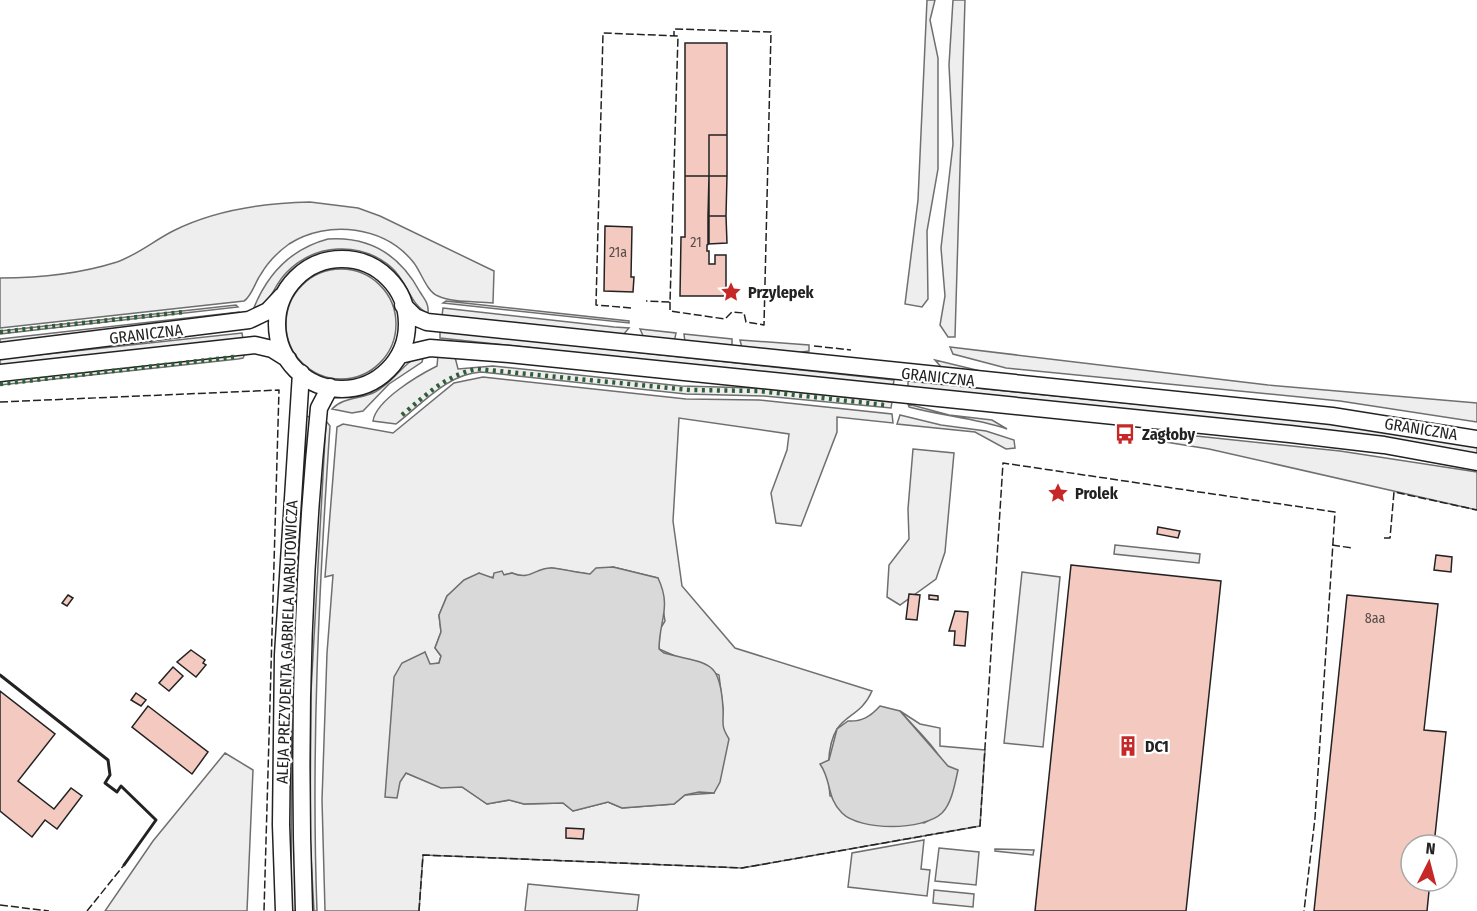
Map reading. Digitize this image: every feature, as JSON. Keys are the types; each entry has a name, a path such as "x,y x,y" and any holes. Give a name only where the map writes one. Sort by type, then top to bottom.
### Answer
{"main road":[{"path":"354,260 377,270 389,280 403,305 407,330 400,355 385,373 363,385 330,387 318,384 301,373 288,359 280,343 277,327 283,295 302,272 324,261 354,260"},
{"name":"GRANICZNA","path":"0,351 249,320 268,311 283,295"},
{"name":"GRANICZNA","path":"403,305 415,317 427,322 1332,416 1477,439"},
{"name":"GRANICZNA","path":"0,373 255,345 272,349 288,359"},
{"name":"GRANICZNA","path":"400,355 430,348 509,354 1290,434 1384,445 1477,462"},
{"name":"ALEJA PREZYDENTA GABRIELA NARUTOWICZA","path":"284,911 281,825 283,655 301,373"},
{"name":"ALEJA PREZYDENTA GABRIELA NARUTOWICZA","path":"304,911 302,720 308,557 319,410 330,387"}],"shaded area":[{"path":"927,0 935,0 930,20 938,58 938,169 927,231 928,299 922,307 905,304 918,200"},
{"path":"953,0 965,0 955,337 948,337 940,325 945,296 941,248 953,144 949,65"},
{"path":"310,202 358,208 380,216 494,271 493,303 458,301 438,296 427,286 414,263 388,241 372,234 338,229 304,236 285,247 267,265 244,301 0,328 0,278 59,275 88,270 124,259 173,231 206,218 258,206"},
{"path":"328,239 358,241 371,245 393,258 412,279 426,302 428,313 417,305 391,267 366,253 338,249 324,251 298,263 286,273 265,302 253,310 265,285 291,256 314,243"},
{"path":"341,269 362,273 380,285 392,303 396,324 392,345 380,363 362,375 341,379 320,375 302,363 290,345 286,324 290,303 302,285 320,273"},
{"path":"446,301 629,321 629,323 443,303"},
{"path":"236,305 238,307 0,334 0,331"},
{"path":"443,308 629,328 623,335 442,316"},
{"path":"239,312 239,316 0,343 0,339"},
{"path":"640,329 676,333 672,340 644,338"},
{"path":"440,331 894,380 893,387 440,338"},
{"path":"242,333 243,339 0,365 0,359"},
{"path":"684,334 732,339 732,344 729,347 685,342"},
{"path":"740,340 809,345 809,351 796,353 742,348"},
{"path":"950,347 1268,385 1477,403 1477,422 1340,401 1006,368 953,354"},
{"path":"245,354 243,358 238,359 0,385 0,381"},
{"path":"424,354 422,362 389,384 363,411 352,413 332,409 341,402 370,394 382,388 416,357"},
{"path":"438,355 455,357 458,369 493,366 681,386 756,388 892,402 891,408 764,396 686,394 481,372 457,378 446,384 396,424 373,421 376,413 390,397 437,366"},
{"path":"935,360 1001,376 942,368"},
{"path":"483,377 686,399 759,400 892,414 893,423 837,417 837,432 801,526 776,523 771,493 787,450 789,434 679,418 673,521 682,586 735,648 872,691 864,705 841,724 833,736 829,762 830,796 924,823 942,810 950,796 951,781 946,767 925,738 900,711 920,724 940,728 940,746 985,750 980,826 742,868 423,855 419,911 325,911 322,800 327,653 333,575 325,577 337,427 343,424 393,433 454,383","holes":["613,567 658,578 665,621 660,629 659,649 719,675 723,709 714,793 685,795 674,804 622,808 608,802 573,811 563,803 524,804 510,800 487,804 462,787 441,787 406,773 399,782 425,653 430,665 439,663 441,656 435,648 441,632 439,615 447,596 479,573 489,578 512,573 520,577 531,576 551,568 590,574"]},
{"path":"908,381 1333,424 1477,446 1477,454 1347,433 908,388"},
{"path":"908,404 949,415 992,420 1007,429 909,407"},
{"path":"900,415 941,425 986,431 1014,440 1015,448 1006,449 975,432 897,424"},
{"path":"306,416 310,417 294,743 296,911 291,911 292,643"},
{"path":"326,421 330,426 317,668 315,850 317,911 314,911 310,838 311,692"},
{"path":"1158,432 1340,451 1477,472 1477,510 1209,449 1153,440 1144,435"},
{"path":"913,449 954,453 945,552 936,579 900,605 887,597 889,565 909,539 908,509"},
{"path":"1115,545 1200,554 1199,563 1114,554"},
{"path":"613,567 658,578 664,597 659,649 664,653 701,662 714,671 719,680 723,727 729,739 720,782 714,793 699,792 685,795 674,804 622,808 608,802 573,811 563,803 524,804 509,800 487,804 462,787 441,788 406,773 400,782 397,798 385,797 394,677 402,663 425,652 430,664 439,663 441,656 435,648 441,632 439,615 447,596 464,580 479,573 493,578 494,573 502,571 504,575 512,573 529,575 541,569 552,568 590,574 596,568"},
{"path":"1022,572 1060,577 1043,747 1004,743"},
{"path":"880,706 900,711 948,766 958,770 948,804 942,813 933,819 907,826 877,826 863,823 842,813 831,795 820,764 829,760 837,729 848,721 866,718"},
{"path":"225,753 253,770 247,911 105,911 153,841"},
{"path":"924,840 921,869 930,870 927,896 848,887 852,853"},
{"path":"939,848 979,852 976,885 935,881"},
{"path":"995,849 1034,850 1033,855 995,851"},
{"path":"528,884 639,895 637,911 525,911"},
{"path":"934,890 974,894 973,907 933,903"}],"building":[{"path":"685,43 727,43 727,135 709,135 709,176 685,176"},
{"path":"709,135 727,135 727,176 709,176"},
{"path":"685,176 709,176 709,244 707,251 709,251 709,264 715,264 715,255 726,255 726,296 680,296 681,237 685,237"},
{"path":"709,176 727,176 726,216 708,216"},
{"path":"708,216 726,216 727,243 708,244"},
{"path":"605,226 632,227 633,292 604,291"},
{"path":"1158,527 1180,531 1178,538 1157,534"},
{"path":"1436,555 1452,557 1451,572 1434,570"},
{"name":"DC1","path":"1071,565 1221,581 1186,911 1035,911"},
{"path":"909,594 920,595 917,620 906,619"},
{"path":"68,595 73,598 67,606 62,603"},
{"path":"929,595 938,596 938,600 929,599"},
{"path":"1347,595 1438,604 1424,730 1446,732 1435,833 1399,833 1399,893 1429,893 1427,911 1314,911"},
{"path":"955,611 968,612 965,646 954,645 955,631 949,631"},
{"path":"191,650 205,660 203,663 206,665 196,677 177,662"},
{"path":"173,667 183,676 169,691 159,683"},
{"path":"0,691 55,734 18,781 54,809 71,788 82,796 57,829 45,820 32,837 0,811"},
{"path":"136,693 146,700 141,706 131,700"},
{"path":"148,706 208,752 192,774 132,727"},
{"path":"566,828 584,829 583,839 566,838"}],"hedge":[{"path":"0,332 184,312"},
{"path":"0,384 234,357"},
{"path":"402,415 446,381 477,369 690,390 759,391 885,405"}],"fence":[{"path":"670,302 670,311 725,319 732,312 744,313 746,322 764,325 771,32 674,29 674,36"},
{"path":"631,308 596,305 603,33 678,36 670,302 646,301"},
{"path":"814,346 851,350"},
{"path":"0,402 279,390 264,911"},
{"path":"419,911 423,855 742,868 980,826 1003,463 1335,512 1315,818 1304,911"},
{"path":"1384,538 1390,538 1394,492 1477,510"},
{"path":"1332,545 1352,548"},
{"path":"87,911 124,865"},
{"path":"0,905 49,911"}],"wall":[{"path":"0,675 108,760 110,775 105,783 117,792 121,786 156,820 124,865"}],"place":[{"name":"Przylepek","path":"731,292"},
{"name":"Zagłoby","path":"1125,434"},
{"name":"Prolek","path":"1058,493"},
{"name":"DC1","path":"1128,746"}]}
